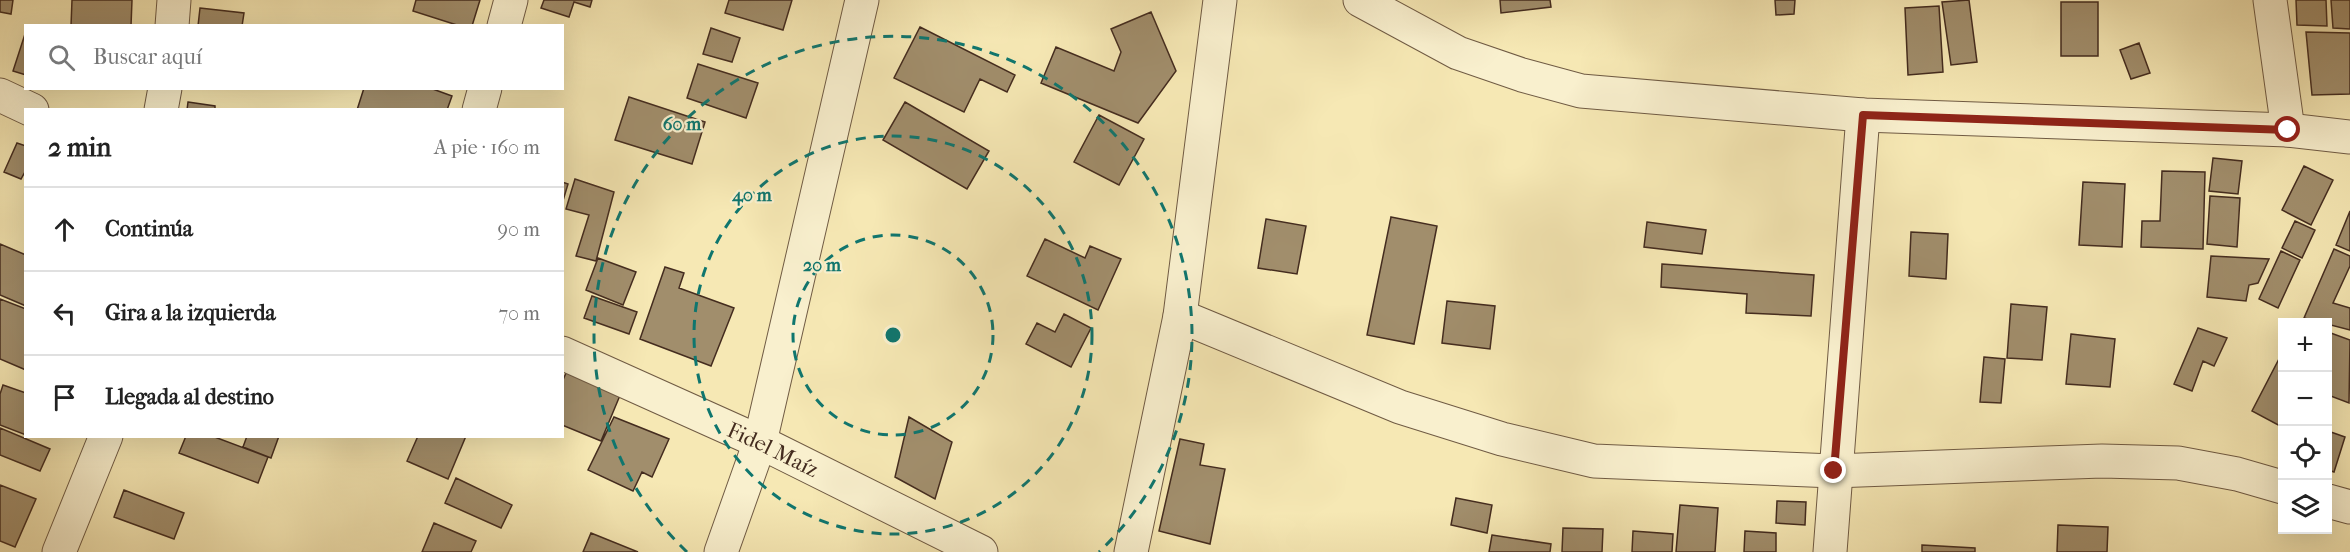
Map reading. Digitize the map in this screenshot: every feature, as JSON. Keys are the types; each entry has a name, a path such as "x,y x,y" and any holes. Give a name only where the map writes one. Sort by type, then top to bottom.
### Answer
{"street":[{"path":"172,24 174,0"},
{"path":"505,24 511,0"},
{"path":"721,552 760,442 862,0"},
{"path":"1131,552 1180,316 1220,0"},
{"path":"1360,0 1458,53 1522,75 1581,91 1863,115 2288,130 2350,137"},
{"path":"2270,0 2288,130"},
{"path":"160,108 165,90"},
{"path":"480,108 484,90"},
{"path":"0,95 28,108"},
{"path":"1830,552 1834,471 1863,115"},
{"path":"1180,316 1400,407 1514,442 1594,461 1834,471 2102,461 2178,463 2237,474 2278,486"},
{"name":"Fidel Maíz","path":"564,354 760,442 981,552"},
{"path":"59,552 105,438"},
{"path":"2332,502 2350,507"}],"building":[{"path":"0,0 13,0 11,14 0,12"},
{"path":"72,0 132,0 131,24 71,24"},
{"path":"416,0 480,0 473,24 454,24 413,11"},
{"path":"544,0 592,0 590,7 574,2 569,17 541,8"},
{"path":"729,0 792,0 783,30 725,13"},
{"path":"1500,0 1550,0 1551,7 1501,13"},
{"path":"1775,0 1795,0 1794,14 1776,15"},
{"path":"1969,0 1977,62 1951,65 1942,2"},
{"path":"2296,0 2326,0 2327,26 2297,25"},
{"path":"2331,0 2350,0 2350,29 2333,28"},
{"path":"2061,2 2098,2 2098,56 2061,56"},
{"path":"1939,6 1943,72 1908,75 1905,8"},
{"path":"200,8 244,13 242,24 198,24"},
{"path":"1151,12 1176,71 1138,123 1041,83 1056,47 1114,71 1121,52 1111,29"},
{"path":"920,27 1015,75 1007,92 980,79 964,112 894,78"},
{"path":"711,28 740,38 732,62 703,54"},
{"path":"2306,32 2350,33 2350,94 2312,95"},
{"path":"24,37 24,74 13,71"},
{"path":"2139,43 2150,73 2131,79 2120,50"},
{"path":"698,64 758,83 746,118 687,98"},
{"path":"363,90 436,90 452,96 448,108 358,108"},
{"path":"629,97 705,122 692,164 615,140"},
{"path":"188,102 215,106 215,108 187,108"},
{"path":"905,102 989,151 967,189 883,140"},
{"path":"1099,115 1144,139 1119,185 1074,162"},
{"path":"17,143 24,145 24,174 21,179 4,172"},
{"path":"2213,158 2242,161 2238,194 2209,191"},
{"path":"2304,166 2333,180 2311,225 2282,210"},
{"path":"2162,171 2205,172 2203,249 2141,247 2142,221 2160,221"},
{"path":"575,179 614,192 596,261 576,256 589,215 566,209"},
{"path":"2083,182 2125,184 2122,247 2079,245"},
{"path":"564,183 568,184 564,197"},
{"path":"2210,196 2240,198 2237,247 2207,244"},
{"path":"2350,211 2350,251 2336,245"},
{"path":"1391,217 1437,226 1414,344 1367,335"},
{"path":"1266,219 1306,226 1297,274 1258,268"},
{"path":"2295,221 2315,230 2302,258 2282,248"},
{"path":"1647,222 1706,230 1702,254 1644,247"},
{"path":"1911,232 1948,234 1946,279 1909,276"},
{"path":"1045,239 1085,258 1090,246 1121,259 1098,310 1027,276"},
{"path":"0,244 24,254 24,305 0,295"},
{"path":"2334,249 2350,256 2350,266 2333,303 2350,308 2350,330 2332,325 2332,318 2304,318"},
{"path":"2281,251 2300,260 2278,308 2259,299"},
{"path":"2211,256 2269,259 2258,283 2249,285 2246,301 2207,297"},
{"path":"598,258 636,272 623,305 586,290"},
{"path":"1662,264 1814,275 1811,316 1746,313 1747,294 1661,287"},
{"path":"665,267 684,273 679,288 734,308 711,366 640,339"},
{"path":"592,296 637,312 629,334 584,318"},
{"path":"0,299 24,308 24,369 0,359"},
{"path":"1447,301 1495,306 1490,349 1442,343"},
{"path":"2011,304 2047,307 2042,360 2007,358"},
{"path":"1064,314 1091,328 1071,367 1026,344 1037,323 1055,332"},
{"path":"2198,328 2227,338 2214,366 2203,361 2192,391 2174,384"},
{"path":"2332,333 2350,340 2349,403 2332,397"},
{"path":"2071,334 2115,339 2110,387 2066,384"},
{"path":"1984,357 2005,359 2001,403 1980,402"},
{"path":"2278,361 2278,425 2252,411"},
{"path":"567,371 621,393 601,441 564,426 564,378"},
{"path":"3,385 24,392 24,434 0,425 0,394"},
{"path":"614,417 669,439 652,477 642,472 633,491 588,470"},
{"path":"909,417 952,442 935,499 895,477"},
{"path":"0,428 50,449 40,471 0,455"},
{"path":"2332,432 2345,437 2334,472 2332,471"},
{"path":"185,438 217,438 268,457 258,483 179,453"},
{"path":"246,438 278,438 271,458 243,447"},
{"path":"417,438 465,438 448,479 407,461"},
{"path":"1180,439 1204,444 1200,465 1225,469 1210,544 1159,531"},
{"path":"456,478 512,505 501,528 445,503"},
{"path":"0,485 36,499 15,547 0,541"},
{"path":"124,490 184,513 174,539 114,517"},
{"path":"1456,498 1492,505 1487,533 1451,525"},
{"path":"1777,501 1806,502 1805,525 1776,523"},
{"path":"1680,505 1718,508 1715,552 1676,552"},
{"path":"434,523 476,541 471,552 422,552"},
{"path":"2058,525 2108,527 2107,552 2057,552"},
{"path":"1563,528 1603,529 1602,552 1562,552"},
{"path":"1633,531 1673,534 1672,552 1632,552"},
{"path":"1745,531 1776,533 1776,552 1744,552"},
{"path":"591,533 638,552 583,552"},
{"path":"1492,535 1551,544 1550,552 1489,552"},
{"path":"1922,545 1975,548 1975,552 1922,552"}],"route":[{"path":"1834,471 1863,115 2288,130"}]}
